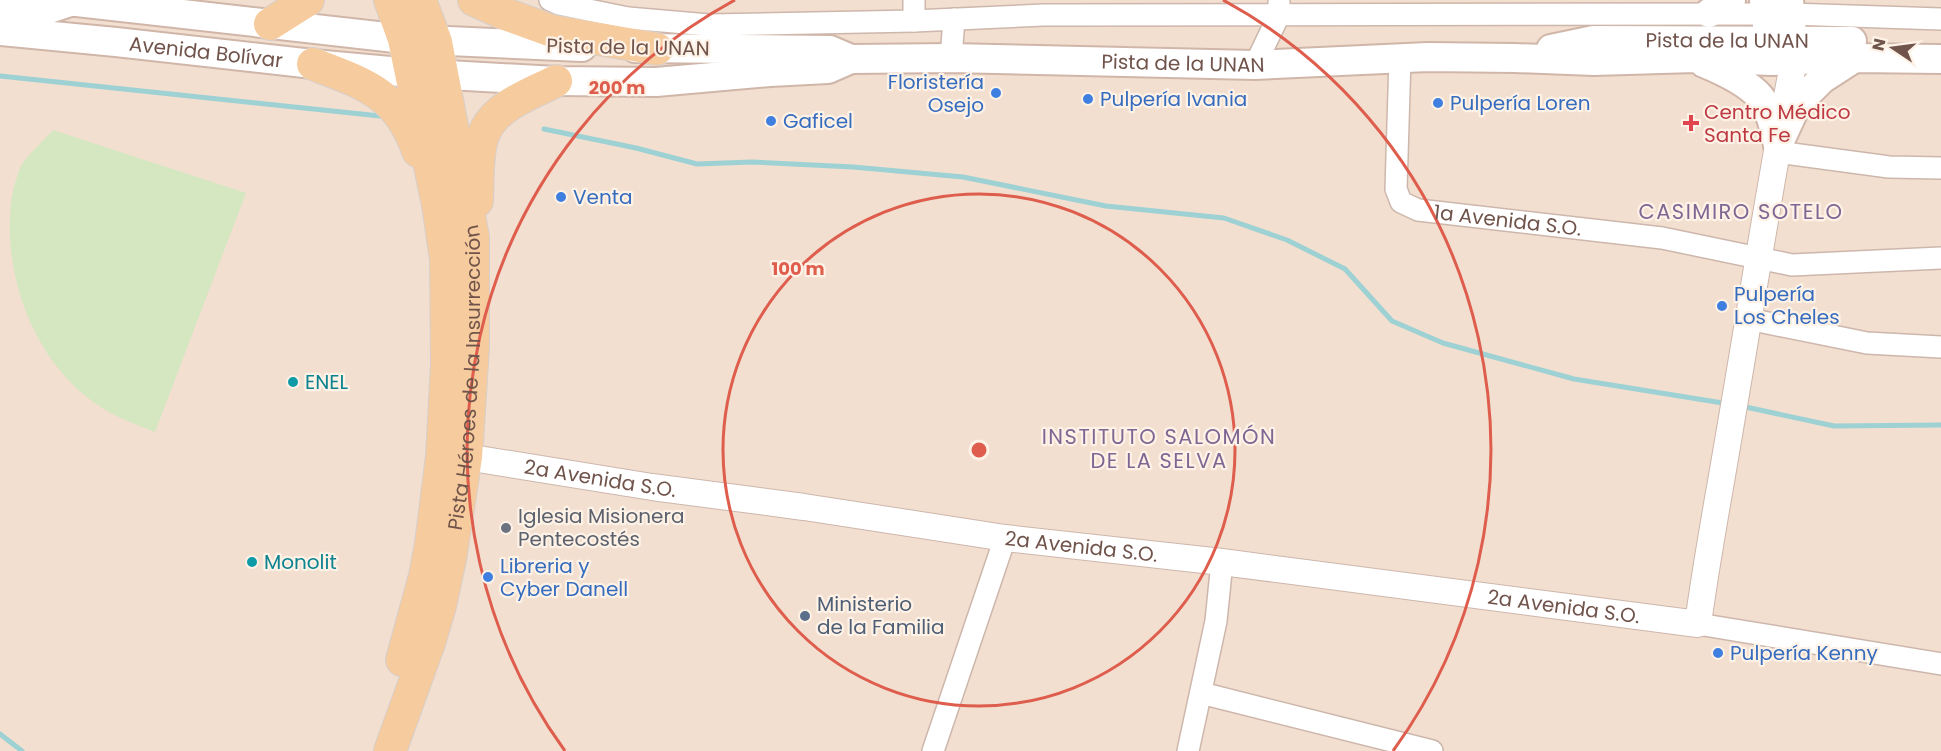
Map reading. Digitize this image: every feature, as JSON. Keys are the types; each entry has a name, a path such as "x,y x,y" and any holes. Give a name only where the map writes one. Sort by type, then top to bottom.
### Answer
{"main road":[{"path":"270,24 308,0"},
{"name":"Pista Héroes de la Insurrección","path":"390,0 404,39 427,73 473,237 473,347 466,457 450,559 429,643 390,751"},
{"name":"Pista Héroes de la Insurrección","path":"368,751 404,654 424,576 431,544 442,456 447,364 446,259 438,205 427,73 436,42 420,0"},
{"path":"474,0 552,31 657,49"},
{"path":"0,8 10,6 46,10 66,1"},
{"name":"Avenida Bolívar","path":"66,1 404,39"},
{"name":"Pista de la UNAN","path":"1515,58 1594,40 1779,28 1941,44"},
{"name":"Pista de la UNAN","path":"427,73 556,81 656,82 828,69 851,59 951,58 1255,65 1400,58 1594,61 1695,58 1779,28 1853,58 1941,59"},
{"name":"Avenida Bolívar","path":"0,32 116,42 313,64 427,73"},
{"name":"Pista de la UNAN","path":"404,39 657,49 830,50 851,59"},
{"path":"1695,58 1731,75 1760,97 1771,119 1777,149"},
{"path":"1777,149 1797,104 1822,79 1853,58"},
{"path":"313,64 361,83 383,96 392,105 413,136 438,205"},
{"path":"473,237 484,132 493,120 513,102 556,81"}],"street":[{"path":"556,1 628,18 709,25 914,10 954,19 1043,7 1720,7 1779,28 1941,19"},
{"path":"1255,65 1279,7"},
{"path":"951,58 954,19"},
{"path":"1779,28 1777,149 1708,548 1698,624 1941,664"},
{"name":"1a Avenida S.O.","path":"1400,58 1396,189 1401,202 1418,210 1662,238 1792,265 1941,258"},
{"path":"1777,149 1889,167 1941,168"},
{"path":"1748,319 1867,343 1941,347"},
{"name":"2a Avenida S.O.","path":"466,457 652,487 804,507 1005,538 1222,562 1698,624"},
{"path":"933,751 1005,538"},
{"path":"1188,751 1216,621 1222,562"},
{"path":"1201,693 1432,751"}],"shaded area":[{"path":"0,0 1941,0 1941,751 0,751"}],"green space":[{"path":"53,130 246,193 155,432 109,412 83,394 63,374 47,352 22,301 11,246 10,217 13,190 22,164"}],"waterway":[{"path":"0,76 380,116"},
{"path":"544,129 636,148 697,164 752,162 853,167 963,177 1106,206 1224,218 1287,240 1345,269 1392,321 1443,343 1574,379 1729,404"},
{"path":"1741,406 1834,426 1941,425"},
{"path":"0,734 22,751"}],"place":[{"name":"Floristería Osejo","path":"996,93"},
{"name":"Pulpería Ivania","path":"1088,99"},
{"name":"Pulpería Loren","path":"1438,103"},
{"name":"Gaficel","path":"771,121"},
{"name":"Centro Médico Santa Fe","path":"1691,123"},
{"name":"Venta","path":"561,197"},
{"name":"Pulpería Los Cheles","path":"1722,306"},
{"name":"ENEL","path":"293,382"},
{"name":"Iglesia Misionera Pentecostés","path":"506,528"},
{"name":"Monolit","path":"252,562"},
{"name":"Libreria y Cyber Danell","path":"488,577"},
{"name":"Ministerio de la Familia","path":"805,616"},
{"name":"Pulpería Kenny","path":"1718,653"}],"district":[{"name":"CASIMIRO SOTELO","path":"1741,212"},
{"name":"INSTITUTO SALOMÓN DE LA SELVA","path":"1159,449"}]}
